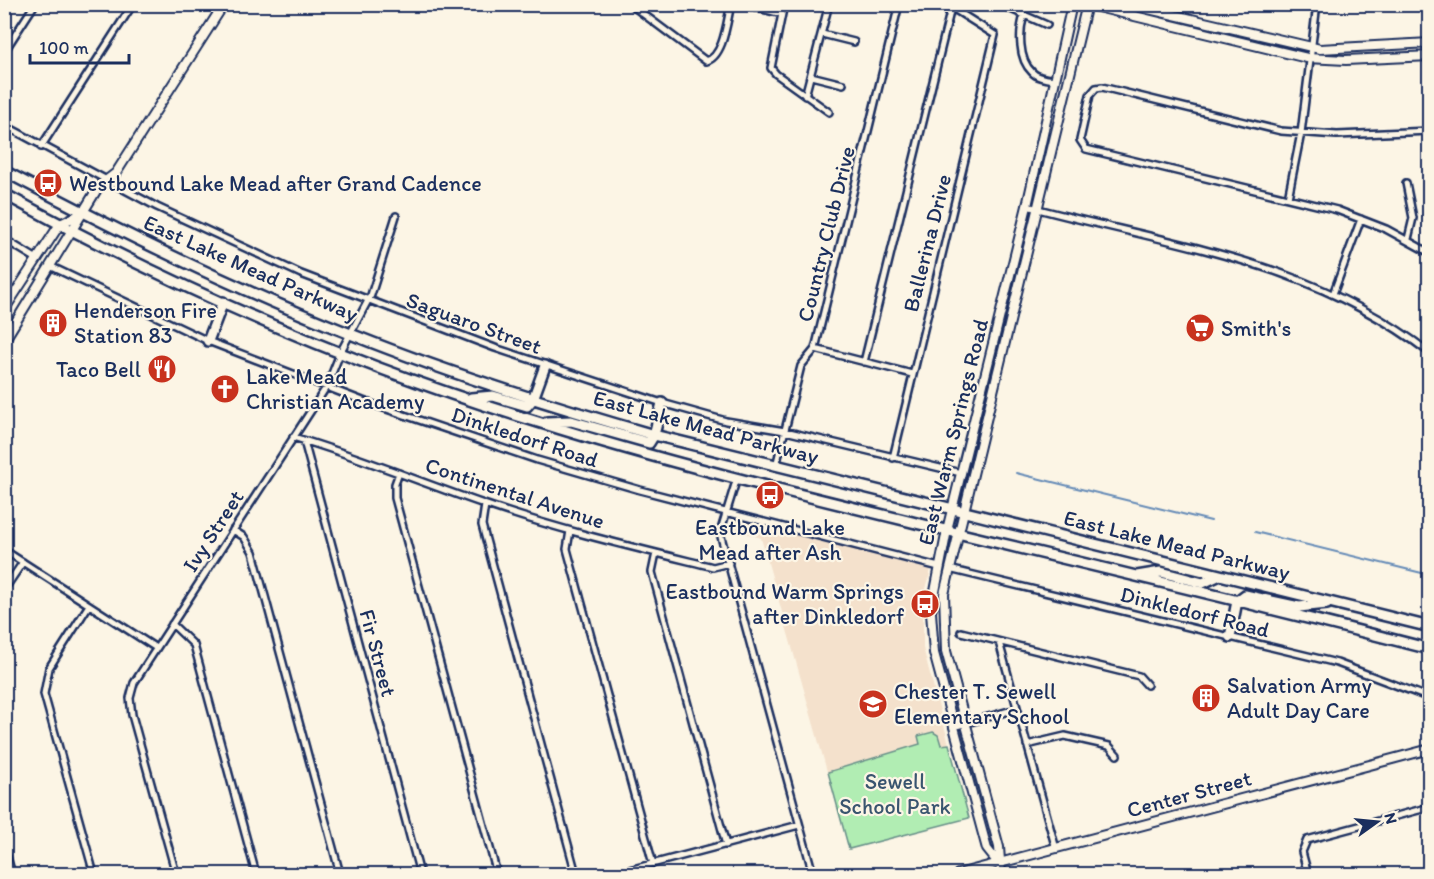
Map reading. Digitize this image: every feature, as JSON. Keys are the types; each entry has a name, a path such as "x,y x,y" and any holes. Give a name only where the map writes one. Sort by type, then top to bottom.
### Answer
{"main road":[{"path":"5,340 99,186 116,173 224,4"},
{"name":"East Warm Springs Road","path":"999,864 987,849 953,727 931,633 930,612 947,530 1027,206 1072,4"},
{"path":"1127,4 1311,47 1349,49 1430,43"},
{"path":"1087,5 1310,58 1346,60 1430,56"},
{"name":"East Warm Springs Road","path":"1001,874 999,847 965,724 943,632 944,594 1012,322 1087,5"},
{"name":"East Lake Mead Parkway","path":"4,171 82,213 192,266 352,335 533,399 654,435 1430,627"},
{"name":"East Lake Mead Parkway","path":"4,194 72,230 223,303 341,351 535,422 737,478 1430,649"},
{"path":"4,310 60,224 82,213"},
{"path":"208,341 223,303"},
{"path":"999,319 1012,322"},
{"path":"466,398 493,396 527,406 533,399 545,366"},
{"path":"535,422 571,422 644,443 652,440 662,403"},
{"path":"1132,577 1161,572 1203,583 1218,576"},
{"path":"1230,637 1237,601 1245,595 1299,607 1332,603"},
{"name":"Center Street","path":"958,874 1430,749"}],"street":[{"path":"4,52 35,4"},
{"path":"41,147 133,4"},
{"path":"630,4 700,58 711,60 718,52 731,4"},
{"path":"742,4 782,14"},
{"path":"784,4 771,68 829,112"},
{"path":"805,96 829,4"},
{"name":"Country Club Drive","path":"776,466 801,366 814,350 899,4"},
{"path":"999,4 1047,25"},
{"path":"1288,198 1301,133 1317,4"},
{"path":"864,362 948,6"},
{"name":"Ballerina Drive","path":"893,458 995,35 948,6"},
{"path":"1024,15 1019,34 1028,67 1037,76 1055,80"},
{"path":"822,34 854,42"},
{"path":"811,76 843,84"},
{"path":"1430,131 1337,135 1301,133 1096,88 1090,95 1080,140 1086,149 1288,198 1361,219 1408,240 1430,253"},
{"name":"Saguaro Street","path":"4,125 106,181 270,260 366,301 545,366 662,403 726,421 785,431 961,473"},
{"path":"1406,183 1413,218 1408,240"},
{"path":"1027,206 1247,260 1333,294 1376,315 1430,353"},
{"name":"Ivy Street","path":"176,874 132,715 130,698 134,683 327,386 341,351 352,335 366,301 371,295 396,216"},
{"path":"1333,294 1361,219"},
{"path":"4,239 37,259"},
{"name":"Dinkledorf Road","path":"50,266 208,341 327,386 537,460 726,513 939,567"},
{"path":"814,350 912,374"},
{"name":"Continental Avenue","path":"293,437 485,505 570,531 713,567 729,563"},
{"name":"Fir Street","path":"304,441 420,874"},
{"path":"399,473 395,484 395,498 497,874"},
{"path":"737,478 720,533 813,874"},
{"path":"485,505 482,525 576,874"},
{"path":"233,530 244,537 253,552 340,874"},
{"path":"570,531 567,549 653,864"},
{"path":"4,550 156,648"},
{"path":"656,553 652,572 726,845"},
{"path":"4,590 23,562"},
{"name":"Dinkledorf Road","path":"949,570 1337,663 1430,698"},
{"path":"89,605 49,668 44,694 94,874"},
{"path":"172,624 182,630 194,645 256,874"},
{"path":"961,632 1139,676 1148,685"},
{"path":"999,642 1056,849"},
{"path":"953,727 1016,709"},
{"path":"1027,746 1065,736 1109,746 1116,755"},
{"path":"1308,874 1302,852 1304,843 1430,807"},
{"path":"615,874 799,825"},
{"path":"4,846 12,874"}],"shaded area":[{"name":"Chester T. Sewell Elementary School","path":"737,512 933,562 923,600 923,648 969,818 849,849 761,538 729,528"}],"green space":[{"name":"Sewell School Park","path":"933,732 938,735 941,745 949,744 969,818 849,849 828,772 920,744 918,736"}],"waterway":[{"path":"1016,473 1211,521"},
{"path":"1255,532 1430,575"}],"place":[{"name":"Westbound Lake Mead after Grand Cadence","path":"48,183"},
{"name":"Henderson Fire Station 83","path":"53,323"},
{"name":"Smith's","path":"1200,328"},
{"name":"Taco Bell","path":"162,369"},
{"name":"Lake Mead Christian Academy","path":"225,389"},
{"name":"Eastbound Lake Mead after Ash","path":"770,495"},
{"name":"Eastbound Warm Springs after Dinkledorf","path":"925,604"},
{"name":"Salvation Army Adult Day Care","path":"1206,698"},
{"name":"Chester T. Sewell Elementary School","path":"873,704"}]}
